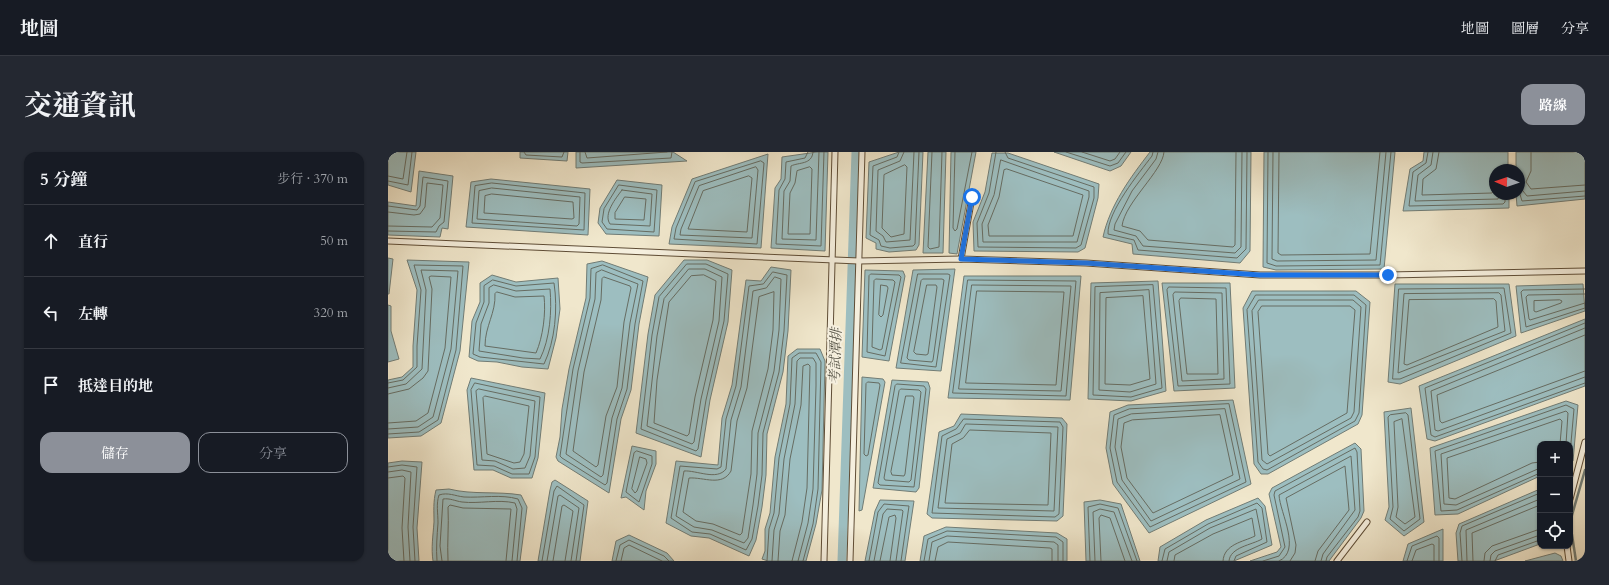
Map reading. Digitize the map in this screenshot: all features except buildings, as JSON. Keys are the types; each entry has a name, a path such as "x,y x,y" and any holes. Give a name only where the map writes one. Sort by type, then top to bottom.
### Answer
{"lane":[{"path":"824,561 834,259 835,152"},
{"path":"850,561 857,261 862,152"},
{"path":"961,259 972,197"},
{"path":"388,241 857,261 961,259 1086,263 1260,275 1388,275 1585,270"},
{"path":"1573,488 1585,442"},
{"path":"1337,561 1367,522"},
{"path":"1568,549 1570,561"}],"water":[{"path":"388,152 416,152 411,192 388,185"},
{"path":"520,152 568,152 567,161 520,158"},
{"path":"576,152 673,152 687,161 576,168"},
{"path":"828,152 825,251 771,248 775,188 781,179 782,157"},
{"path":"899,152 923,152 919,245 916,250 889,252 876,249 876,243 866,238 869,162"},
{"path":"928,152 946,152 943,253 923,253"},
{"path":"951,152 976,152 957,254 949,253"},
{"path":"1054,152 1131,152 1121,166 1110,171"},
{"path":"1150,152 1251,152 1250,251 1240,263 1133,254 1132,244 1103,237 1110,214 1122,192"},
{"path":"1264,152 1395,152 1384,269 1276,270 1263,267"},
{"path":"1424,152 1508,152 1508,164 1489,164 1489,200 1509,200 1509,208 1403,211 1410,169 1423,161"},
{"path":"1516,152 1585,152 1585,199 1517,206 1516,200 1525,200 1525,164 1516,164"},
{"path":"992,153 1008,153 1099,184 1098,198 1085,248 1078,252 974,251 973,222 985,192"},
{"path":"768,154 761,248 669,244 672,227 692,179"},
{"path":"419,171 453,176 448,229 442,228 440,237 388,235 388,202 416,206"},
{"path":"491,179 590,189 588,235 466,227 471,182"},
{"path":"617,180 662,185 659,236 606,234 598,223 600,208"},
{"path":"388,258 393,259 389,294 388,294"},
{"path":"407,260 469,262 460,351 441,423 421,436 388,438 388,380 402,377 413,367 417,290"},
{"path":"684,260 707,260 732,270 728,322 710,400 701,457 636,433 648,334 655,295"},
{"path":"602,261 648,277 639,324 631,390 621,419 609,493 558,461 556,457 569,369 586,298 587,264"},
{"path":"771,267 791,270 788,331 783,372 767,434 766,475 762,507 756,540 749,556 709,538 691,536 666,523 676,461 718,465 722,418 732,385 746,280 761,281"},
{"path":"955,269 941,371 896,368 913,270"},
{"path":"865,270 903,271 905,276 889,361 862,357"},
{"path":"492,275 516,282 558,278 560,309 556,338 548,369 478,361 469,357 472,321 480,302 480,283"},
{"path":"964,276 1081,276 1070,400 948,398"},
{"path":"1158,281 1166,391 1131,401 1088,399 1091,283"},
{"path":"1162,283 1230,283 1235,388 1174,391"},
{"path":"1395,284 1509,284 1516,336 1400,384 1388,382"},
{"path":"1583,284 1585,311 1521,333 1516,286"},
{"path":"1252,291 1356,291 1370,302 1362,415 1358,424 1268,474 1261,474 1254,464 1243,308"},
{"path":"388,305 391,306 391,331 399,359 388,362"},
{"path":"1585,319 1585,386 1435,441 1427,439 1419,386"},
{"path":"797,349 820,349 825,361 822,490 816,524 806,561 768,561 762,559 765,551 765,529 770,513 775,457 786,404 788,356"},
{"path":"862,377 883,379 885,382 862,510 859,511"},
{"path":"471,378 545,393 538,458 532,478 511,478 493,470 474,470 467,390"},
{"path":"892,380 928,382 930,388 919,488 916,492 873,488"},
{"path":"1233,400 1251,484 1149,533 1113,484 1106,448 1110,412 1128,405"},
{"path":"1566,401 1578,405 1573,461 1573,441 1537,441 1537,477 1458,514 1435,515 1430,448"},
{"path":"1411,408 1424,522 1404,536 1385,520 1389,507 1384,412"},
{"path":"961,414 1062,418 1067,424 1063,516 1057,521 932,518 927,514 939,432 954,426"},
{"path":"1355,443 1361,449 1364,511 1361,518 1329,561 1250,561 1277,552 1281,547 1269,494 1272,488"},
{"path":"632,446 656,451 656,464 646,491 644,510 626,497 621,498"},
{"path":"402,461 422,462 417,528 419,561 388,561 388,463"},
{"path":"555,480 588,501 580,561 538,561 550,490 552,482"},
{"path":"449,489 467,492 521,495 527,507 520,561 433,561 432,547 434,499 436,490"},
{"path":"1537,490 1537,545 1494,561 1458,561 1456,533 1459,524"},
{"path":"1258,498 1265,506 1272,545 1234,561 1158,561 1160,547 1206,520"},
{"path":"880,500 914,501 905,561 865,561 875,511"},
{"path":"1100,500 1121,504 1140,561 1086,561 1084,502"},
{"path":"946,527 1057,533 1067,539 1067,561 920,561 924,536"},
{"path":"1443,529 1443,561 1403,561 1408,544"},
{"path":"629,535 667,553 674,561 612,561 616,541"},
{"path":"1555,553 1561,556 1563,561 1525,561"}],"waterway":[{"name":"考試潭排","path":"842,561 856,152"},
{"path":"1576,561 1570,522 1585,470"}],"route":[{"path":"972,197 961,259 1086,263 1260,275 1388,275"}]}
